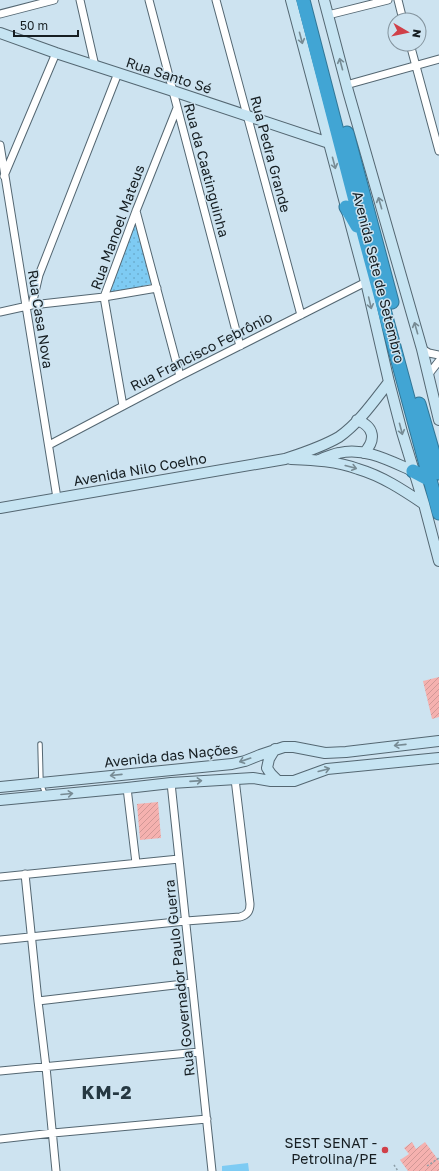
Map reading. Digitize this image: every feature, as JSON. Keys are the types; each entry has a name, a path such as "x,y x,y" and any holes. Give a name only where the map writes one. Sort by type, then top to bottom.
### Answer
{"highway":[{"name":"Avenida Sete de Setembro","path":"303,0 365,239 408,379"},
{"name":"Avenida Sete de Setembro","path":"312,0 408,379 435,476 439,513"},
{"path":"346,207 365,239"},
{"path":"413,471 435,476"}],"main road":[{"name":"Avenida Sete de Setembro","path":"291,0 366,282 389,382 439,562"},
{"name":"Avenida Sete de Setembro","path":"324,0 346,85 422,349 439,420"},
{"name":"Rua Santo Sé","path":"0,33 329,144"},
{"path":"285,459 328,443 340,436 371,405 389,382"},
{"path":"357,420 368,426 371,433 371,443 364,453"},
{"path":"317,460 339,453 358,451 376,456 413,471"},
{"path":"285,459 317,460 342,464 359,469 397,486 424,504"},
{"name":"Avenida Nilo Coelho","path":"0,508 285,459"},
{"name":"Avenida das Nações","path":"0,787 232,764 284,747 294,747 325,753 346,752 439,741"},
{"path":"276,749 269,760 267,768 278,781"},
{"name":"Avenida das Nações","path":"0,800 171,783 253,778 278,781 294,780 327,768 439,758"}],"street":[{"path":"0,14 54,0"},
{"path":"80,0 95,66"},
{"name":"Rua da Caatinguinha","path":"149,0 240,346"},
{"name":"Rua Pedra Grande","path":"216,0 301,315"},
{"path":"328,15 388,0"},
{"path":"398,0 401,12"},
{"path":"412,52 439,151"},
{"path":"2,176 56,53"},
{"path":"346,85 439,59"},
{"path":"29,306 39,275 118,73"},
{"name":"Rua Manoel Mateus","path":"123,406 104,298 136,211 177,108"},
{"name":"Rua Casa Nova","path":"0,145 2,176 29,306 57,498"},
{"path":"136,211 180,376"},
{"name":"Rua Francisco Febrônio","path":"49,445 180,376 366,282"},
{"path":"0,312 29,306 104,298 157,288"},
{"path":"422,349 429,353 439,355"},
{"path":"428,375 439,361"},
{"path":"0,940 240,917 246,915 249,912 250,904 235,779"},
{"name":"Rua Governador Paulo Guerra","path":"171,783 212,1171"},
{"path":"127,788 136,863"},
{"path":"0,877 179,859"},
{"path":"25,874 56,1171"},
{"path":"38,1001 192,983"},
{"path":"0,1071 200,1052"},
{"path":"0,1139 207,1119"}],"lane":[{"path":"40,744 41,783 46,796"}],"path":[{"path":"427,1166 439,1158"},
{"path":"394,1165 398,1171"}],"shaded area":[{"path":"135,217 151,284 106,295"},
{"path":"248,1163 249,1171 222,1171 222,1166"}],"building":[{"path":"439,677 439,717 432,719 423,681"},
{"path":"158,802 161,838 140,840 137,804"},
{"path":"412,1142 416,1149 425,1142 439,1161 439,1171 408,1171 400,1160 409,1154 404,1148"}],"place":[{"name":"SEST SENAT - Petrolina/PE","path":"385,1150"}],"district":[{"name":"KM-2","path":"107,1092"}]}
